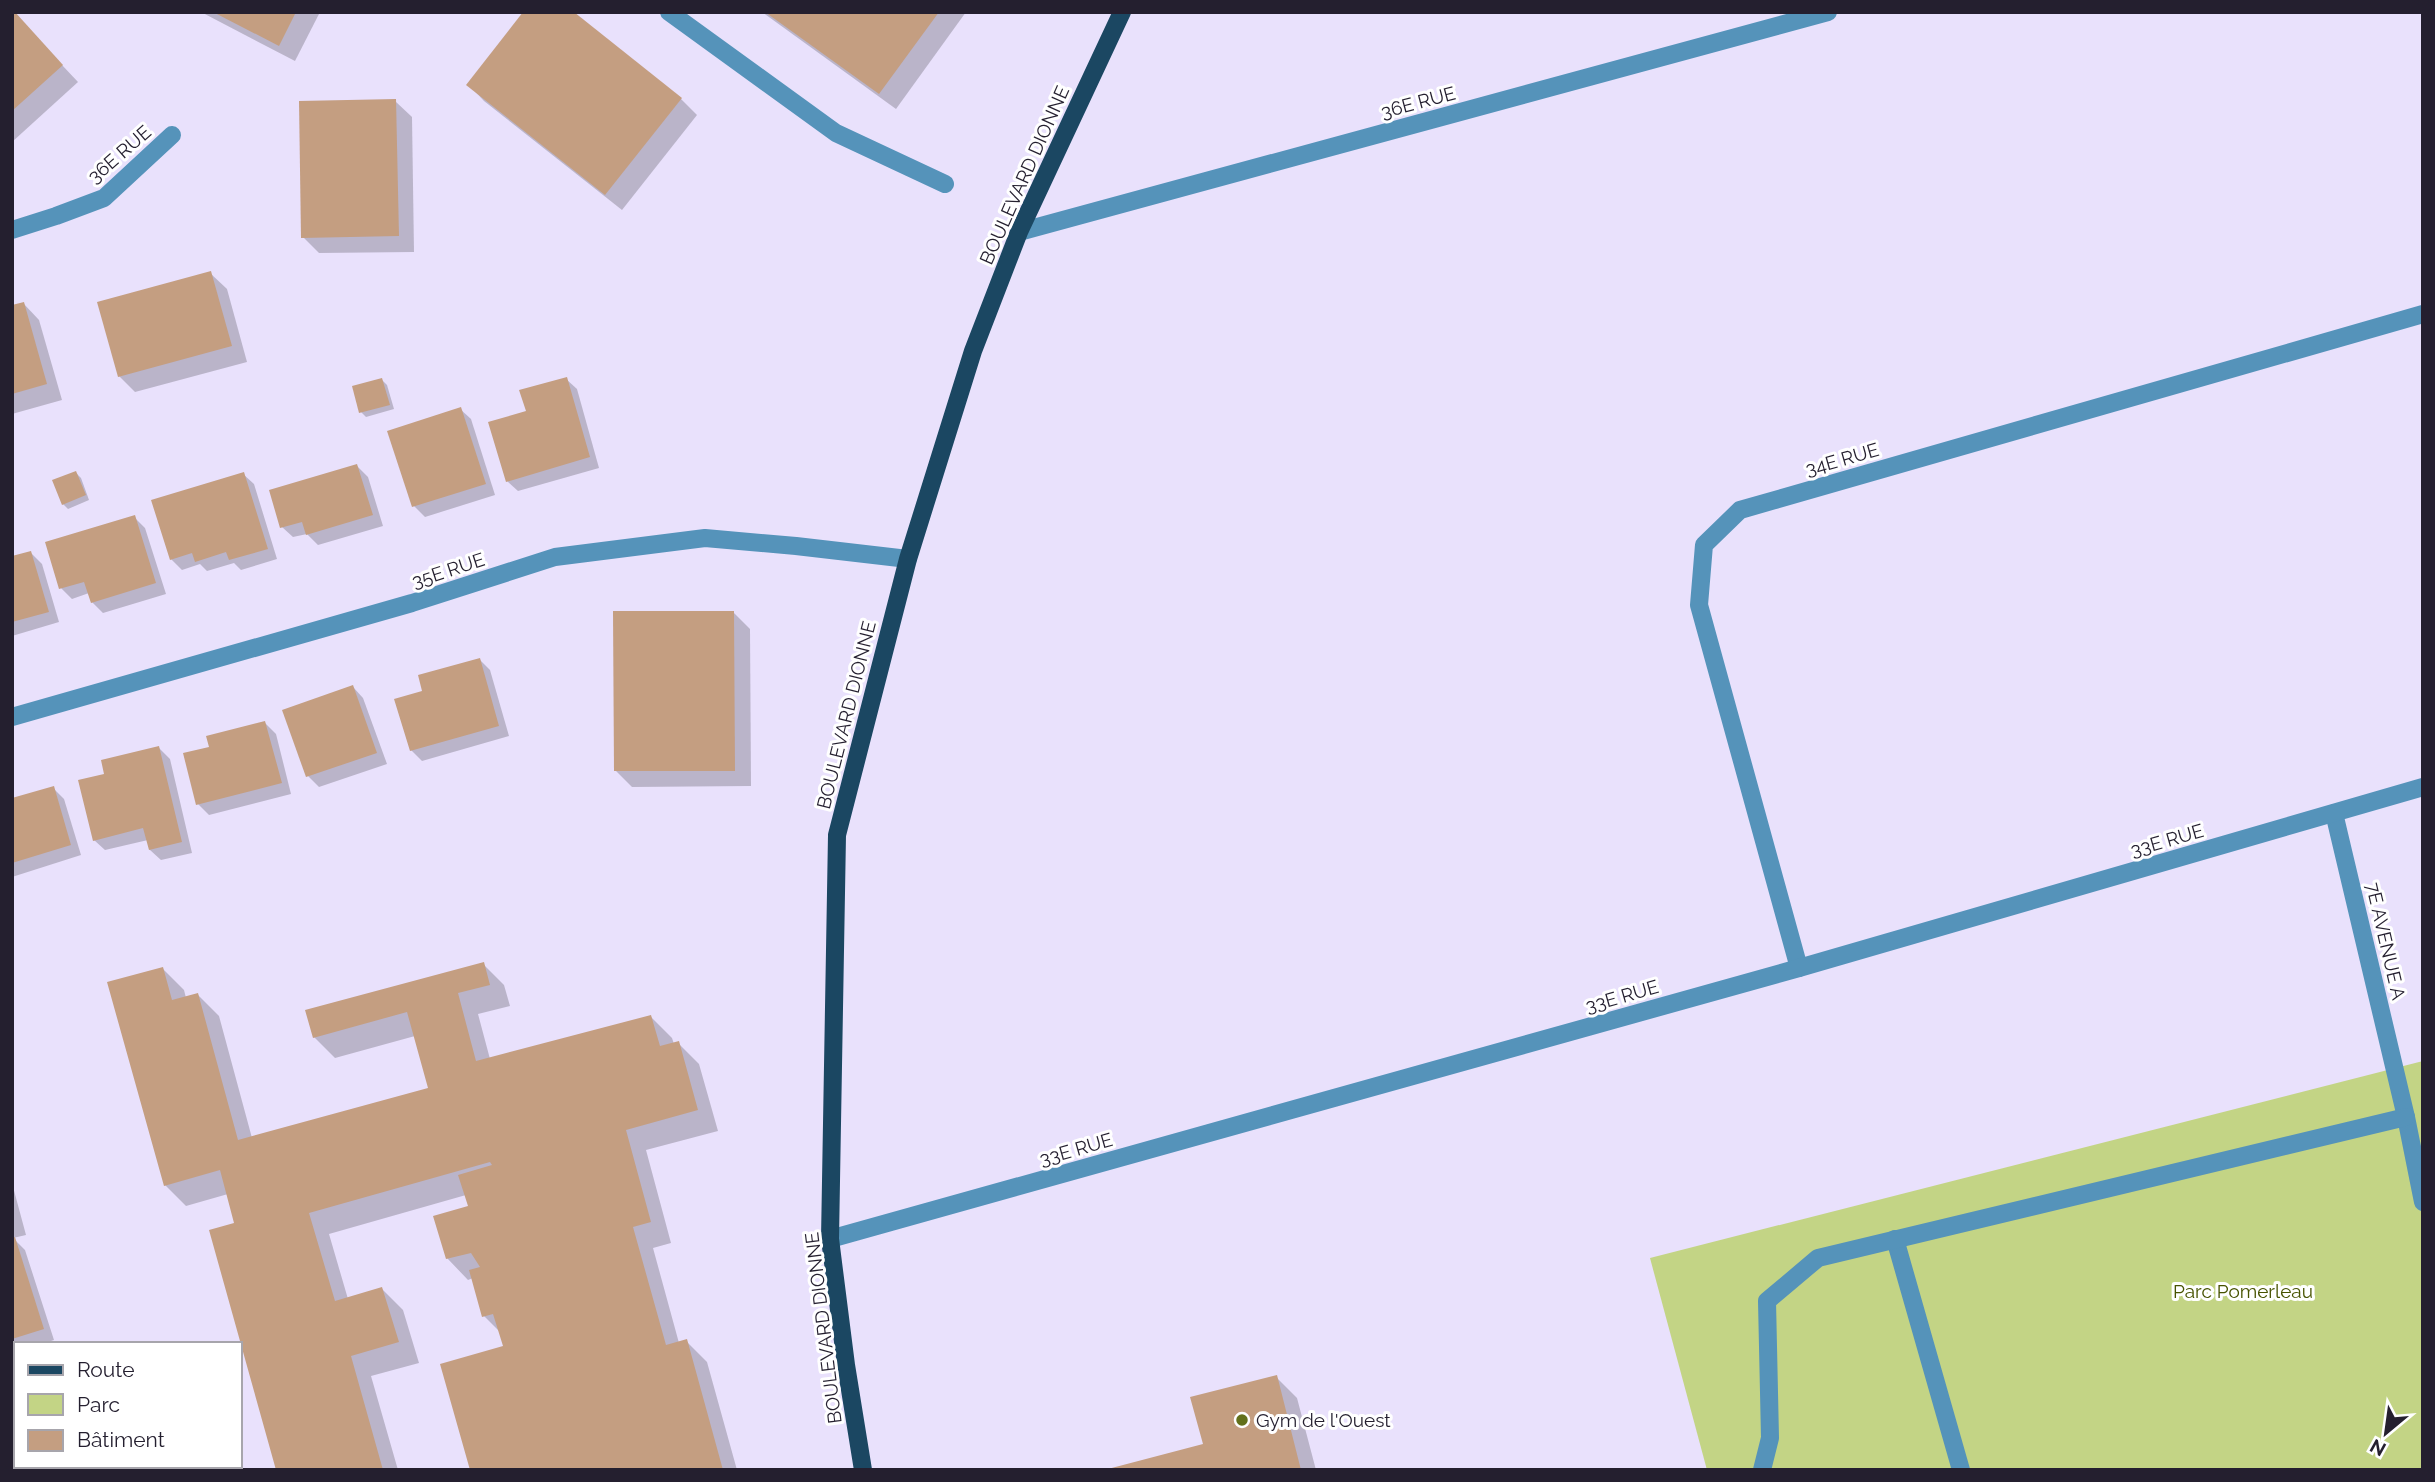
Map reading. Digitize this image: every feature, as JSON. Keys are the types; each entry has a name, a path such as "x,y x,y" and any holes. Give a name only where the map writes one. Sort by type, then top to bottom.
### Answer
{"main road":[{"name":"BOULEVARD DIONNE","path":"863,1470 846,1365 831,1239 837,835 908,559 974,351 1019,232 1122,12"}],"street":[{"path":"670,12 836,133 945,184"},
{"name":"36E RUE","path":"1019,232 1828,12"},
{"name":"36E RUE","path":"12,230 103,198 172,135"},
{"name":"34E RUE","path":"1799,968 1699,605 1704,545 1741,510 2423,314"},
{"name":"35E RUE","path":"12,717 412,603 555,557 705,538 908,559"},
{"name":"33E RUE","path":"831,1239 1799,968 2423,787"},
{"name":"7E AVENUE A","path":"2334,813 2406,1117 2423,1202"},
{"path":"1762,1470 1770,1438 1767,1301 1818,1258 2406,1117"},
{"path":"1895,1239 1961,1470"}],"green space":[{"name":"Parc Pomerleau","path":"2423,1061 2423,1470 1707,1470 1650,1258"}],"building":[{"path":"12,12 15,12 63,65 12,111"},
{"path":"213,12 296,12 279,46"},
{"path":"523,12 574,12 682,98 605,195 466,85"},
{"path":"765,12 939,12 879,94"},
{"path":"396,99 399,236 301,238 299,101"},
{"path":"211,271 232,346 118,377 97,302"},
{"path":"24,302 47,384 12,394 12,305"},
{"path":"567,377 590,457 506,482 488,422 526,411 519,390"},
{"path":"382,378 390,405 359,413 352,386"},
{"path":"461,407 486,484 412,507 387,431"},
{"path":"357,464 373,515 306,535 302,522 280,528 269,490"},
{"path":"76,471 86,495 62,505 52,480"},
{"path":"244,472 268,549 229,560 226,552 195,562 192,553 170,560 151,500"},
{"path":"135,515 156,583 91,603 84,582 59,589 45,542"},
{"path":"31,551 49,612 12,622 12,556"},
{"path":"613,611 734,611 735,771 614,771"},
{"path":"480,658 499,726 410,751 394,699 422,691 418,675"},
{"path":"353,685 377,753 306,777 282,710"},
{"path":"265,721 282,783 196,805 183,753 209,747 206,736"},
{"path":"159,746 182,842 149,850 143,828 93,841 78,780 104,774 101,760"},
{"path":"54,786 71,845 12,863 12,798"},
{"path":"484,962 490,985 458,993 476,1061 651,1015 660,1046 679,1041 698,1110 626,1130 651,1222 633,1227 666,1345 687,1339 723,1470 470,1470 440,1364 503,1346 493,1314 482,1317 469,1270 480,1267 471,1253 446,1259 433,1216 468,1206 458,1175 492,1165 490,1162 309,1213 335,1301 382,1287 399,1342 351,1356 383,1470 276,1470 209,1230 234,1223 220,1170 164,1186 107,982 163,967 172,1000 198,993 238,1140 428,1088 407,1012 313,1038 305,1010"},
{"path":"15,1237 44,1329 12,1339 12,1238"},
{"name":"Gym de l'Ouest","path":"1277,1375 1301,1470 1104,1470 1203,1444 1190,1397"},
{"path":"12,1383 14,1383 14,1449"}],"place":[{"name":"Gym de l'Ouest","path":"1242,1420"}]}
